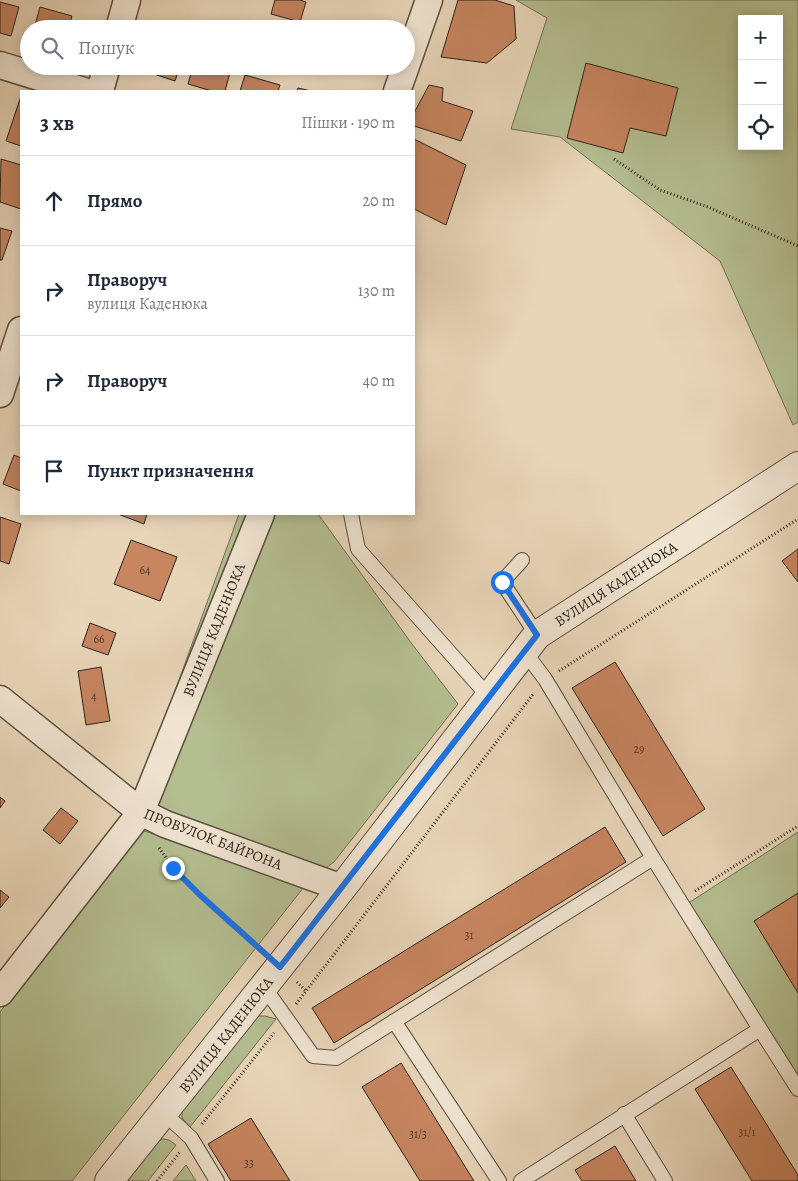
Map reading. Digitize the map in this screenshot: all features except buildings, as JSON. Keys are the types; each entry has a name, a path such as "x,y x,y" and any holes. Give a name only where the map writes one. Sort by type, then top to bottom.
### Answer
{"street":[{"path":"121,20 127,0"},
{"path":"415,40 429,0"},
{"path":"0,64 20,70"},
{"path":"34,75 81,90"},
{"path":"100,90 104,75"},
{"path":"398,90 403,75"},
{"path":"0,394 20,333"},
{"name":"ВУЛИЦЯ КАДЕНЮКА","path":"109,1181 342,888 530,643 798,466"},
{"name":"ВУЛИЦЯ КАДЕНЮКА","path":"0,993 141,812 261,515"},
{"name":"ПРОВУЛОК БАЙРОНА","path":"0,699 141,812 165,824 342,888"}],"lane":[{"path":"351,515 358,549 489,697"},
{"path":"522,560 502,582 545,679 653,858 798,1089"},
{"path":"272,977 286,1018 313,1056 336,1058 653,858"},
{"path":"394,1021 499,1181"},
{"path":"521,1181 760,1029"},
{"path":"164,1113 191,1138 217,1181"},
{"path":"624,1114 665,1181"}],"path":[{"path":"614,159 660,190 708,207 798,246"},
{"path":"156,1181 286,1018 545,679 798,519"},
{"path":"680,900 798,826"},
{"path":"157,846 173,868 200,895 272,977"}],"green space":[{"path":"516,0 798,0 798,422 793,425 720,261 560,137 511,129 547,18"},
{"path":"239,515 319,515 458,704 334,862 326,868 166,812 140,788"},
{"path":"139,829 304,887 72,1181 0,1181 0,1012"},
{"path":"798,832 798,1086 687,904"},
{"path":"258,1016 276,1019 190,1127 182,1118 182,1112"},
{"path":"169,1140 176,1145 148,1181 125,1181 157,1141"},
{"path":"186,1165 196,1181 173,1181"}],"route":[{"path":"173,868 280,967 537,635 502,582"}]}
